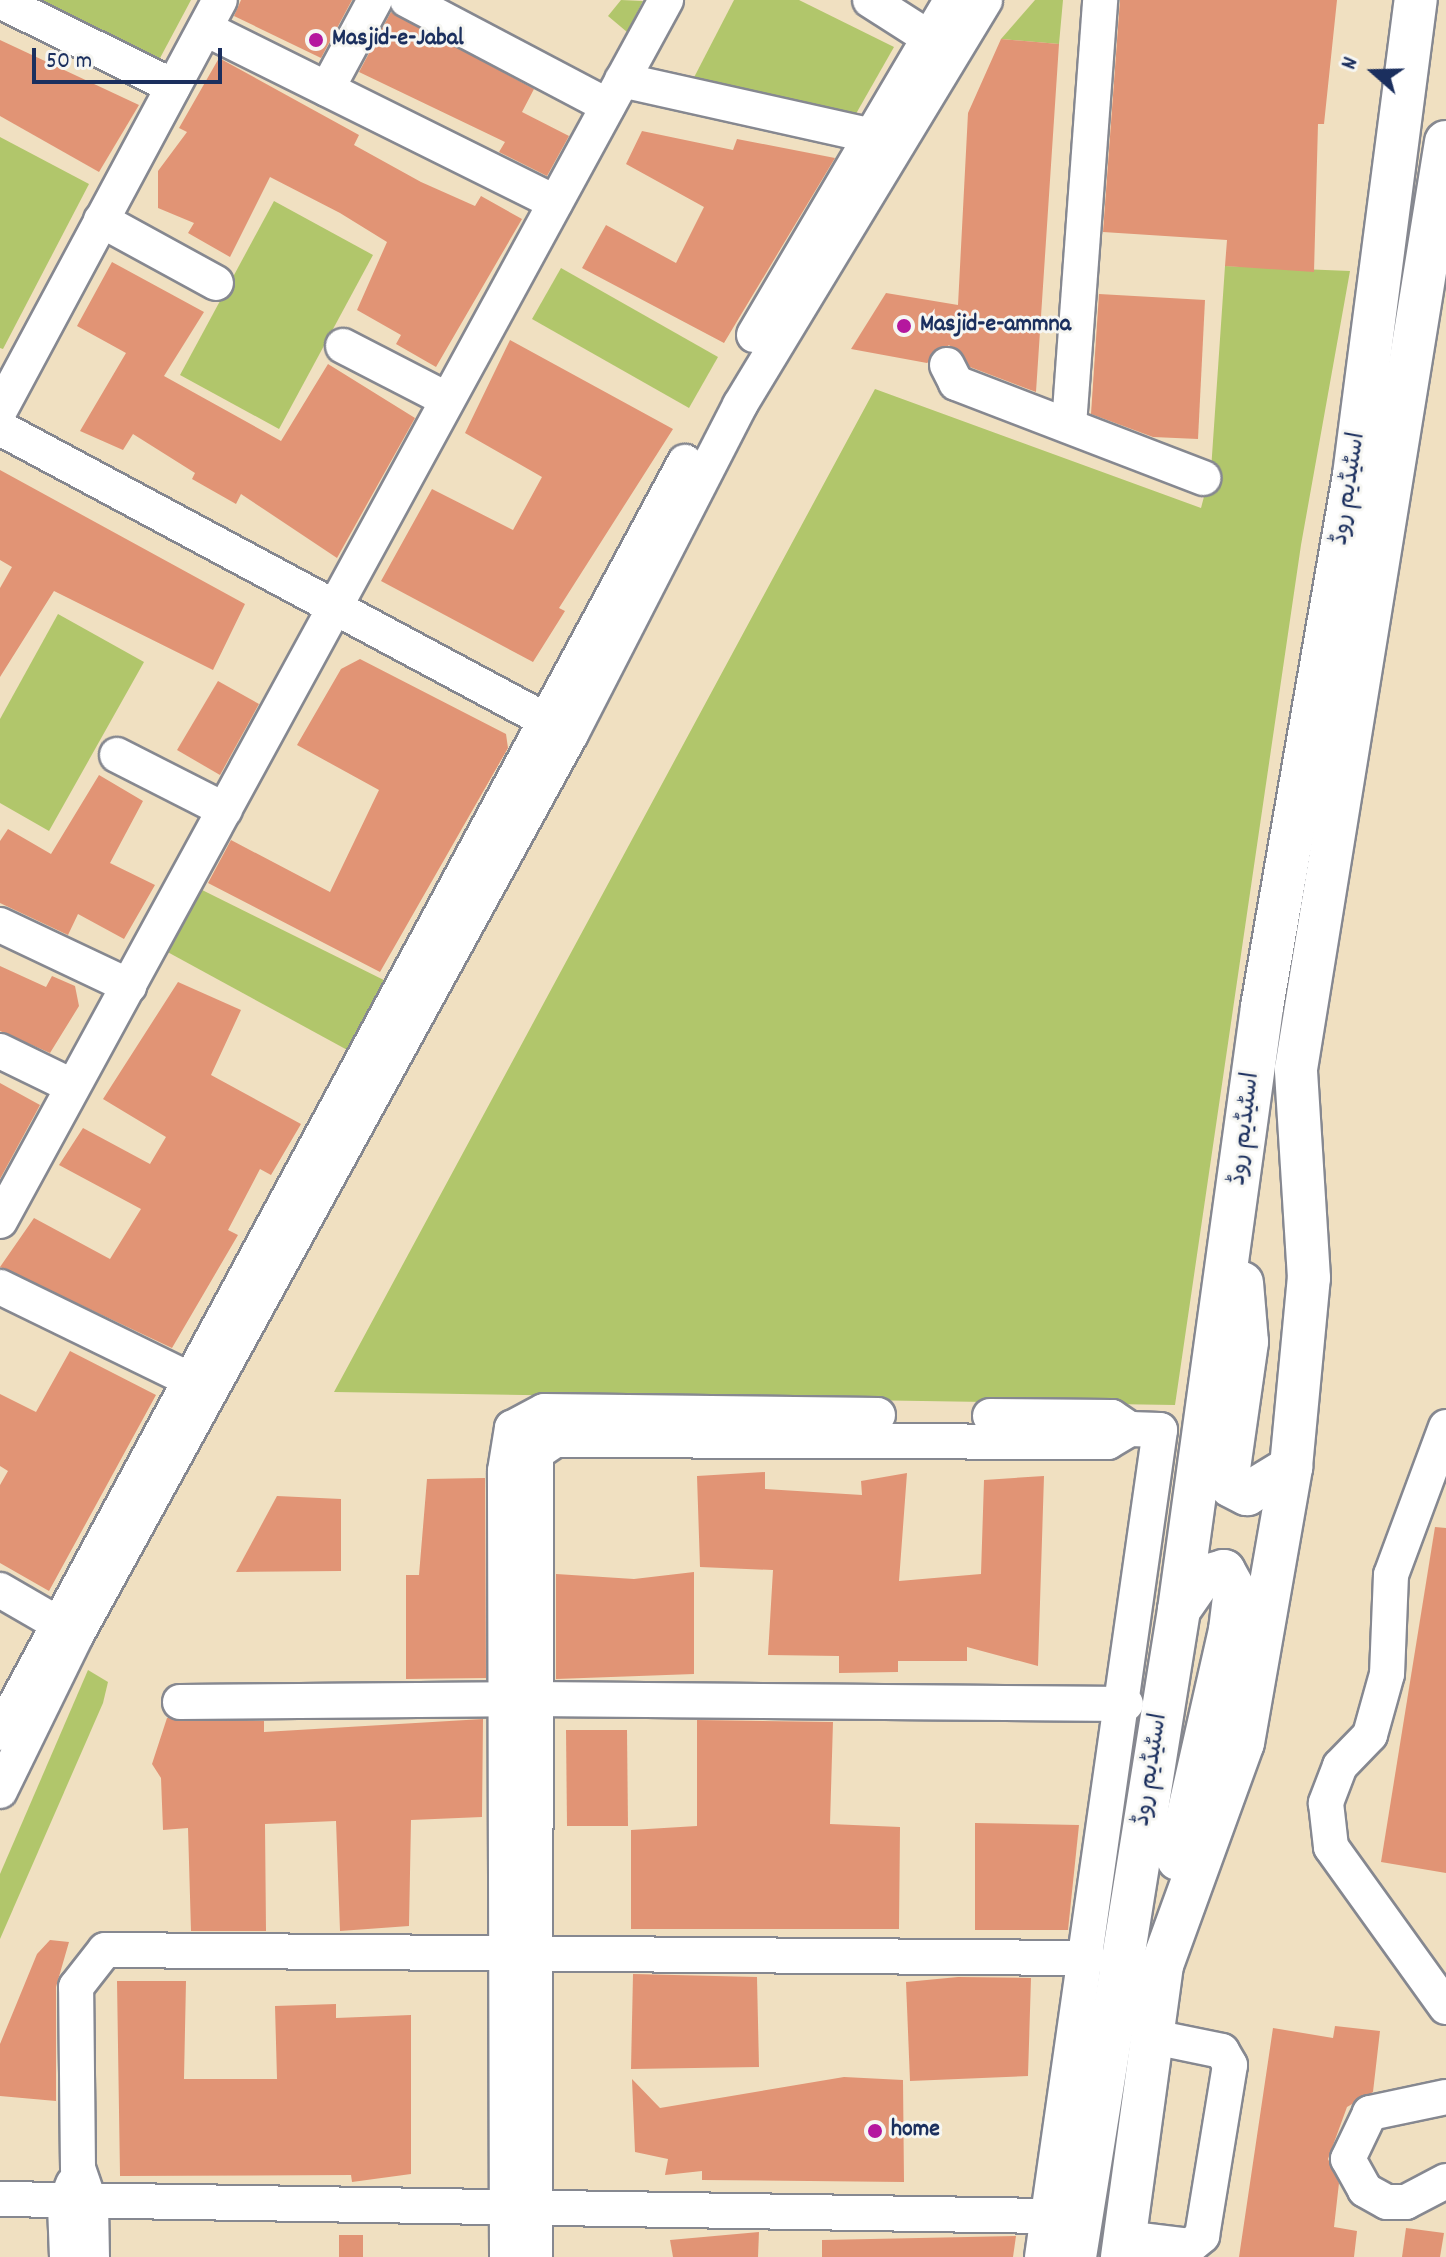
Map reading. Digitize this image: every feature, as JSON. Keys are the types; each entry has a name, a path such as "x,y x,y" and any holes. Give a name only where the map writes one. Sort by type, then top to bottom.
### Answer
{"main road":[{"name":"اسٹیڈیم روڈ","path":"1075,2257 1179,1610 1262,1007 1354,475 1416,0"},
{"name":"اسٹیڈیم روڈ","path":"1123,2247 1162,1965 1243,1743 1291,1467 1309,1278 1296,1069 1446,142"},
{"path":"1235,1211 1247,1342 1228,1475 1247,1494 1291,1467"},
{"path":"1162,1965 1173,1877 1230,1630 1235,1591 1224,1571 1202,1577 1179,1610"}],"street":[{"path":"327,89 375,0"},
{"path":"407,0 615,93 869,135"},
{"path":"1,1218 666,0"},
{"path":"870,0 937,43"},
{"path":"730,400 937,43 951,0"},
{"path":"0,1733 67,1628 558,727 869,135 937,43 985,0"},
{"path":"1069,425 1100,0"},
{"path":"0,1 173,86"},
{"path":"0,410 213,14 327,89 555,202"},
{"path":"101,220 216,283"},
{"path":"343,346 446,399"},
{"path":"947,365 956,383 1203,478"},
{"path":"0,428 558,727"},
{"path":"0,1791 67,1628 189,1379 558,727"},
{"path":"117,755 225,810"},
{"path":"0,925 129,986"},
{"path":"0,1051 72,1086"},
{"path":"0,1287 189,1379"},
{"path":"1446,1427 1391,1575 1387,1674 1370,1735 1340,1766 1326,1803 1331,1847 1446,2007"},
{"path":"535,2257 521,2213 520,1699 531,1467 543,1445 888,1437 1108,1442 1145,1430 1204,1429"},
{"path":"1042,2257 1126,1704 1145,1430"},
{"path":"0,1590 67,1628"},
{"path":"180,1702 520,1699 1126,1704"},
{"path":"67,2257 78,2205 76,1987 105,1950 521,1958 1088,1958"},
{"path":"1123,2247 1190,2246 1202,2236 1228,2080 1222,2051 1154,2037"},
{"path":"1446,2097 1370,2113 1348,2159 1365,2190 1387,2202 1406,2202 1446,2181"},
{"path":"0,2199 78,2205 521,2213 1047,2216"},
{"path":"78,2205 92,2257"},
{"path":"507,2257 521,2213"}],"green space":[{"path":"37,0 191,0 159,60"},
{"path":"621,0 643,1 627,32 608,16"},
{"path":"734,0 799,0 894,47 849,126 687,91"},
{"path":"1035,0 1063,0 1059,44 1001,39"},
{"path":"0,137 89,184 3,349 0,348"},
{"path":"274,201 373,255 279,429 180,375"},
{"path":"1225,266 1350,271 1301,545 1175,1405 334,1392 875,389 1201,508 1211,470"},
{"path":"561,268 718,357 689,408 532,319"},
{"path":"58,614 144,662 49,831 0,803 0,719"},
{"path":"186,882 400,988 362,1058 151,943"},
{"path":"88,1670 108,1682 103,1703 0,1939 0,1874"}],"building":[{"name":"Masjid-e-Jabal","path":"241,0 352,0 321,58 234,16"},
{"path":"1120,0 1337,0 1324,124 1318,124 1314,272 1225,266 1227,240 1103,232"},
{"path":"391,12 534,89 522,112 569,136 547,176 499,152 505,142 359,72"},
{"path":"1001,39 1059,44 1036,392 970,367 949,345 927,363 851,349 886,293 958,305 968,113"},
{"path":"0,40 139,105 99,172 0,116"},
{"path":"219,58 359,135 354,145 421,182 475,206 481,196 522,219 436,367 396,344 401,335 357,310 387,242 340,213 270,177 230,257 188,233 194,223 158,208 158,171 187,132 179,128"},
{"path":"642,131 733,150 737,139 835,158 724,343 582,268 606,225 676,263 704,207 626,164"},
{"path":"112,262 204,312 164,376 281,441 328,364 415,418 337,558 241,494 236,504 192,479 195,473 133,434 123,450 80,431 126,353 77,326"},
{"path":"1099,294 1205,300 1198,439 1153,437 1091,414"},
{"path":"510,340 673,429 559,608 565,611 533,662 381,581 432,489 513,530 542,477 465,433"},
{"path":"0,470 245,604 213,670 54,591 0,677 0,588 12,567 0,560"},
{"path":"360,659 506,734 508,748 380,972 208,883 231,840 330,892 379,790 297,745 341,669"},
{"path":"218,681 259,704 220,775 177,750"},
{"path":"99,775 143,801 110,863 155,885 124,939 78,914 68,935 0,903 0,841 8,829 51,854"},
{"path":"0,966 46,987 52,976 75,986 79,1006 50,1053 0,1031"},
{"path":"178,982 241,1010 211,1075 301,1124 271,1175 260,1169 228,1230 238,1235 172,1348 0,1267 34,1218 110,1259 141,1209 59,1165 83,1128 150,1164 166,1137 103,1099"},
{"path":"0,1083 40,1105 0,1179"},
{"path":"70,1351 156,1395 49,1591 0,1563 0,1485 8,1471 0,1466 0,1394 36,1412"},
{"path":"765,1472 765,1489 862,1495 861,1481 907,1473 899,1581 981,1574 984,1480 1044,1476 1038,1666 967,1647 967,1661 898,1661 898,1672 839,1673 839,1656 768,1655 773,1570 700,1567 697,1476"},
{"path":"485,1478 486,1678 406,1679 406,1575 419,1575 427,1479"},
{"path":"277,1496 341,1499 341,1571 236,1572"},
{"path":"1435,1527 1446,1528 1446,1873 1381,1862"},
{"path":"694,1572 694,1674 556,1679 556,1574 634,1579"},
{"path":"167,1718 264,1721 264,1732 483,1719 482,1817 411,1820 409,1926 340,1931 336,1821 265,1824 266,1931 191,1931 188,1828 163,1830 161,1778 152,1764"},
{"path":"697,1720 833,1722 830,1824 900,1827 899,1929 631,1929 631,1830 697,1826"},
{"path":"566,1730 627,1730 628,1826 567,1826"},
{"path":"975,1823 1079,1825 1068,1930 975,1930"},
{"path":"50,1940 69,1942 56,1987 56,2101 0,2096 0,2044 37,1954"},
{"path":"633,1974 757,1977 759,2067 631,2069"},
{"path":"958,1977 1031,1978 1028,2076 910,2081 906,1982"},
{"path":"117,1981 186,1981 184,2079 277,2079 275,2006 336,2004 336,2018 411,2015 411,2174 352,2182 351,2175 120,2176"},
{"path":"1335,2026 1380,2031 1373,2092 1347,2107 1328,2159 1339,2183 1334,2227 1357,2231 1354,2257 1239,2257 1273,2028 1333,2038"},
{"path":"844,2077 903,2080 904,2182 702,2180 702,2171 665,2175 668,2159 635,2152 632,2079 660,2108"},
{"path":"1406,2228 1444,2233 1440,2257 1402,2257"},
{"path":"759,2232 758,2257 673,2257 670,2240"},
{"path":"339,2235 363,2235 363,2257 339,2257"},
{"path":"1016,2236 1013,2257 822,2257 822,2240"}],"place":[{"name":"Masjid-e-Jabal","path":"316,40"},
{"name":"Masjid-e-ammna","path":"904,326"},
{"name":"home","path":"875,2131"}]}
